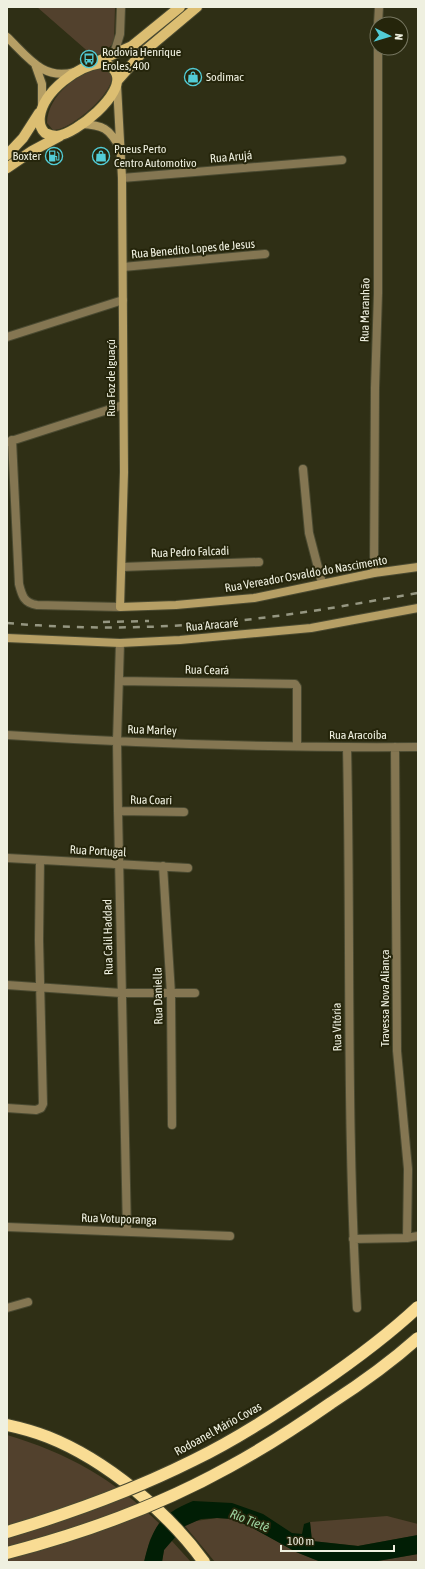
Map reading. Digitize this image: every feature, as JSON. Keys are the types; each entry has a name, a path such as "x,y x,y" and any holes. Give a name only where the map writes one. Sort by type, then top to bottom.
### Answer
{"highway":[{"name":"Rodoanel Mário Covas","path":"7,1532 54,1518 105,1499 156,1478 233,1439 281,1410 351,1362 392,1331 418,1307"},
{"path":"7,1553 85,1530 129,1514 184,1490 228,1468 294,1428 361,1383 396,1357 418,1338"},
{"path":"7,1425 49,1437 90,1458 136,1491 170,1521 204,1562"}],"main road":[{"path":"7,155 23,138 57,87 78,71 132,46 180,7"},
{"path":"7,168 32,151 81,124 102,108 118,83 141,54 197,7"},
{"path":"93,64 101,63 110,65 115,71 118,83"},
{"path":"42,108 40,125 41,130 50,135 56,136 63,134"}],"street":[{"path":"114,54 120,34 121,7"},
{"path":"7,37 44,71 57,75 78,71"},
{"name":"Rua Maranhão","path":"374,573 375,388 378,293 378,56"},
{"path":"34,63 42,84 42,108"},
{"name":"Rua Foz de Iguaçú","path":"118,83 122,178 123,267 122,567 120,607"},
{"name":"Rua Foz de Iguaçú","path":"81,124 94,124 107,129 114,136 121,150"},
{"name":"Rua Arujá","path":"122,178 342,160"},
{"name":"Rua Benedito Lopes de Jesus","path":"123,267 265,254"},
{"path":"7,337 123,300"},
{"path":"9,441 123,405"},
{"name":"Rua Vereador Osvaldo do Nascimento","path":"9,441 19,584 23,597 29,604 120,607 223,602 254,598 322,583 418,566"},
{"path":"303,469 309,533 322,583"},
{"name":"Rua Pedro Falcadi","path":"122,567 259,562"},
{"name":"Rua Aracaré","path":"7,638 120,643 180,640 311,628 418,608"},
{"name":"Rua Calil Haddad","path":"120,643 117,741 127,1232"},
{"name":"Rua Ceará","path":"119,681 294,684 297,688 297,746"},
{"name":"Rua Marley","path":"7,735 117,741 297,746"},
{"name":"Rua Aracoiba","path":"297,746 418,747"},
{"name":"Rua Vitória","path":"347,747 350,1100 353,1239 357,1308"},
{"name":"Travessa Nova Aliança","path":"395,747 397,1051 408,1169 407,1238"},
{"name":"Rua Coari","path":"118,811 184,812"},
{"name":"Rua Portugal","path":"7,858 188,868"},
{"path":"7,1108 36,1110 43,1107 44,1100 39,940 40,860"},
{"name":"Rua Daniella","path":"163,866 171,994 172,1125"},
{"path":"7,985 121,993 195,993"},
{"name":"Rua Votuporanga","path":"7,1227 230,1236"},
{"path":"353,1239 407,1238 418,1236"},
{"path":"7,1308 28,1302"}],"shaded area":[{"path":"37,7 115,7 114,43 101,54 92,55"},
{"path":"104,67 111,73 111,80 108,89 100,99 91,109 70,124 60,129 53,130 47,123 53,103 59,94 66,86 84,74"},
{"path":"7,1435 50,1450 89,1469 142,1507 159,1523 150,1540 144,1562 7,1562"},
{"path":"387,1516 418,1524 418,1535 358,1546 312,1541 310,1522"},
{"path":"217,1518 233,1519 251,1527 296,1552 321,1562 215,1562 185,1526 196,1521"},
{"path":"171,1540 191,1562 162,1562 164,1550"},
{"path":"418,1554 418,1562 372,1562"}],"water":[{"name":"Rio Tietê","path":"193,1501 232,1503 263,1514 292,1533 302,1534 304,1524 310,1522 312,1541 358,1546 418,1535 418,1554 372,1562 321,1562 296,1552 251,1527 233,1519 217,1518 201,1519 185,1526 164,1550 162,1562 144,1562 150,1540 159,1524 173,1511"}],"railway":[{"path":"7,623 75,627 176,626 295,614 418,593"},
{"path":"103,622 149,621"}],"place":[{"name":"Rodovia Henrique Eroles, 400","path":"89,59"},
{"name":"Sodimac","path":"193,77"},
{"name":"Boxter","path":"54,156"},
{"name":"Pneus Perto Centro Automotivo","path":"101,156"}]}
